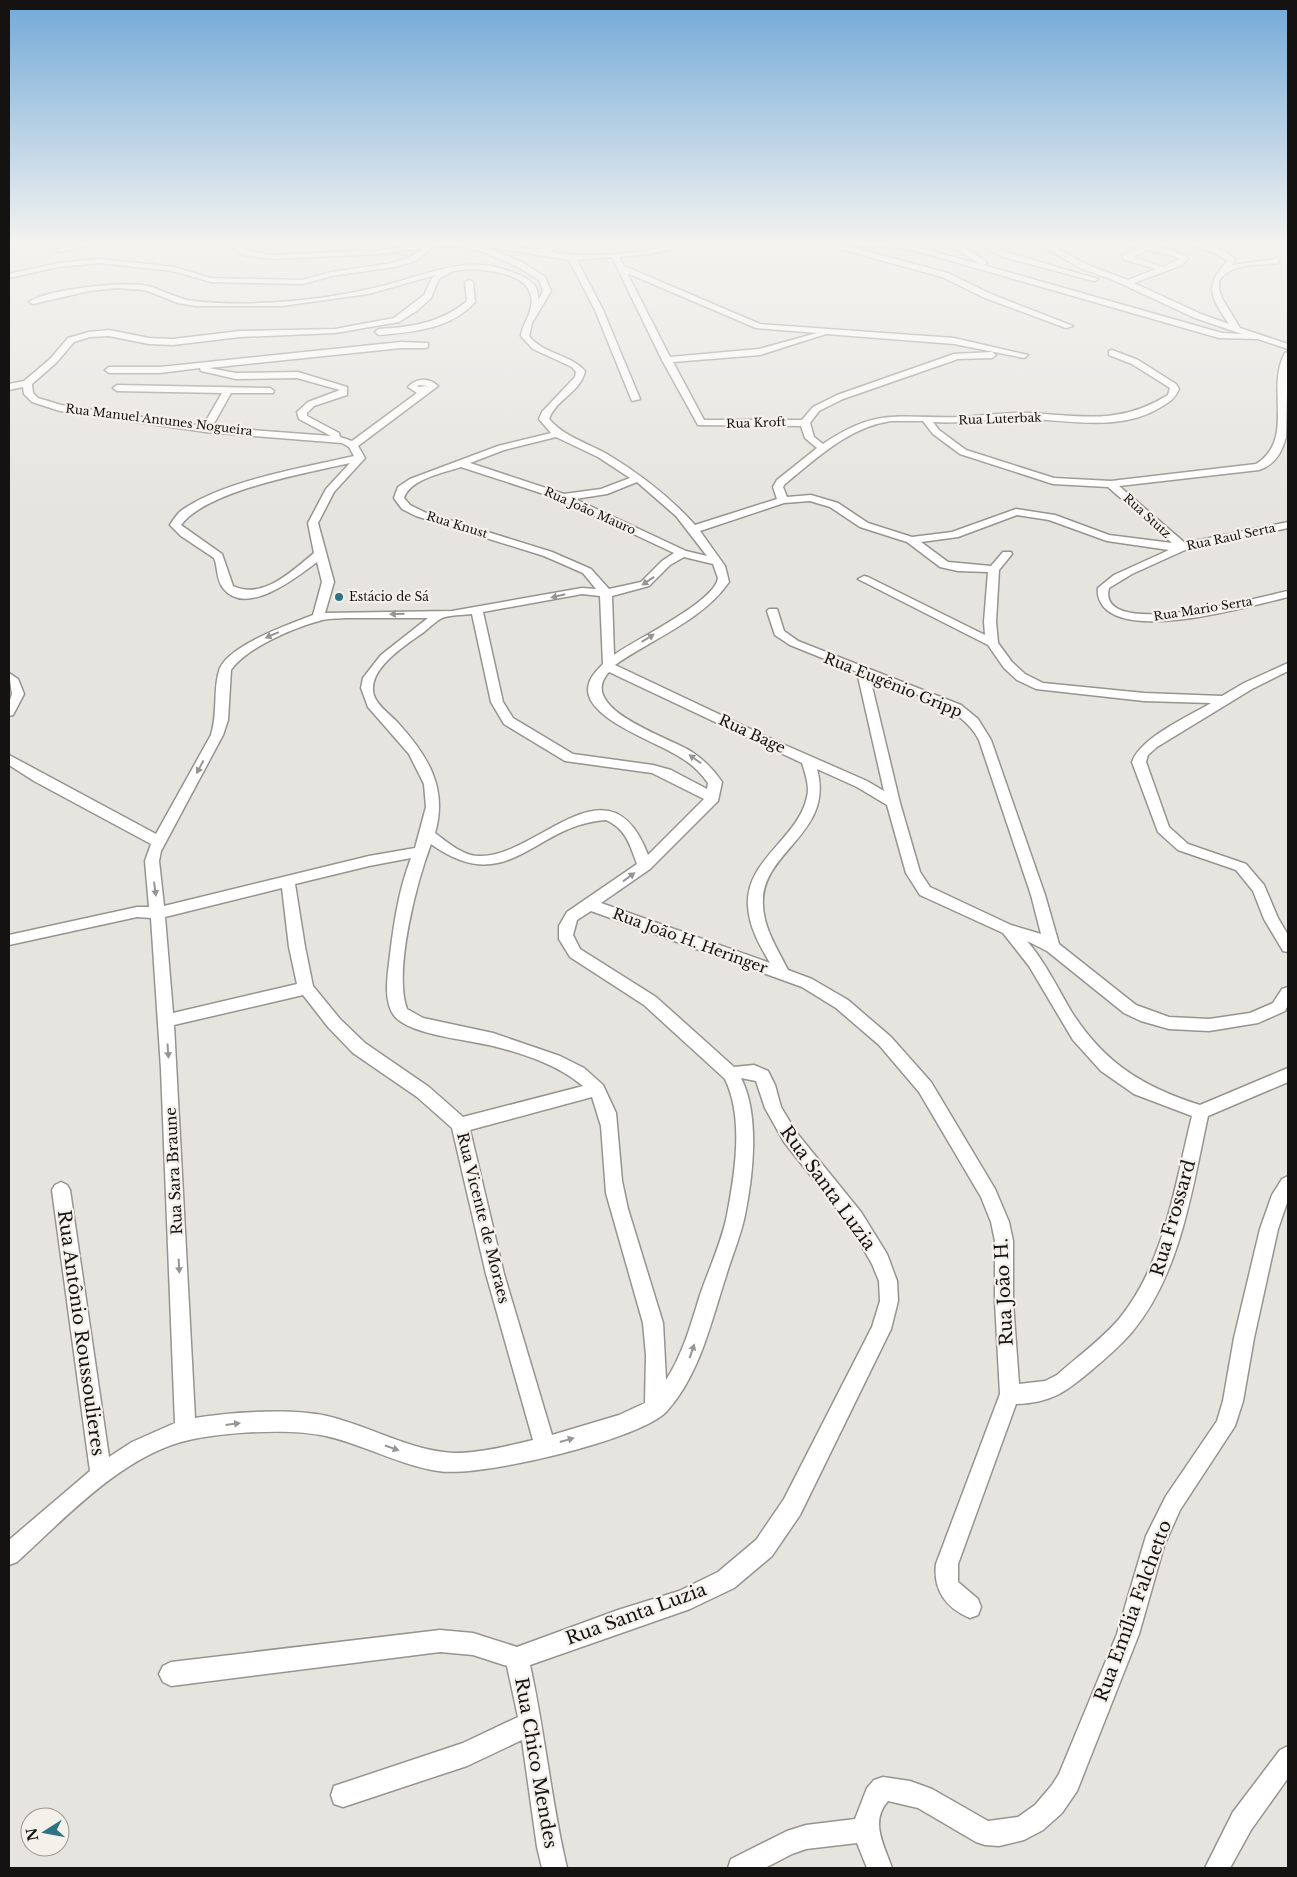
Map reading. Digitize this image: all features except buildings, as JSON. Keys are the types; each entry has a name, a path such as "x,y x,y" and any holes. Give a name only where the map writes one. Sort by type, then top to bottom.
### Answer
{"street":[{"path":"335,331 343,330"},
{"path":"9,387 27,383 54,362 71,340 98,333 173,342 240,334 407,330"},
{"path":"9,1554 102,1476 134,1453 185,1430 258,1421 328,1426 424,1459 456,1463 545,1447 610,1428 636,1418 655,1408 680,1376 688,1361 736,1216 744,1152 744,1127 739,1090 731,1074 650,1000 575,953 566,942 564,934 566,925 572,916 645,866 712,798 715,782 704,766 682,750 618,719 604,708 594,694 593,686 597,678 634,646 701,607 714,596 723,582 723,573 695,529 639,478 594,451 557,434 548,426 544,419 545,414 578,381 581,371 568,360 534,347 528,340 526,330"},
{"path":"607,330 635,399"},
{"path":"651,330 666,360 760,352 795,344 830,331"},
{"path":"807,330 954,341 1024,355 1023,357 1016,358 978,354 957,356 840,397 816,409 805,423 810,438 822,448"},
{"path":"1200,330 1222,336 1258,338"},
{"path":"1240,330 1258,338 1288,347"},
{"path":"109,370 147,371 401,345 425,345"},
{"name":"Rua Luterbak","path":"783,500 778,487 781,482 838,437 872,422 926,419 964,420 1026,416 1109,421 1144,412 1172,396 1175,389 1173,386 1135,362 1112,352"},
{"path":"926,419 952,445 975,456 1052,481 1112,484 1259,467 1270,464 1279,456 1286,431 1284,367 1288,357"},
{"name":"Rua Kroft","path":"666,360 700,422 708,425 805,423"},
{"path":"223,374 222,367 228,362"},
{"path":"190,367 223,374 298,375 344,389 346,391 342,394 305,408 302,417 349,442 360,458"},
{"name":"Rua Manuel Antunes Nogueira","path":"27,383 29,394 43,404 206,429 349,442"},
{"path":"117,388 270,392"},
{"path":"206,429 228,391"},
{"path":"349,442 425,391"},
{"name":"Rua Knust","path":"557,434 502,448 414,481 402,490 399,498 402,504 420,514 582,567 606,593"},
{"path":"320,554 280,585 256,593 239,592 229,588 226,584 223,565 217,555 175,525 179,518 198,504 215,496 253,484 360,458"},
{"path":"318,617 328,582 313,523 318,509 330,491 360,458"},
{"name":"Rua João Mauro","path":"462,464 563,497 682,553 716,561"},
{"path":"563,497 604,492 639,478"},
{"name":"Rua Stutz","path":"1112,484 1183,547"},
{"name":"Rua Raul Serta","path":"783,500 803,498 827,501 864,525 911,540 954,534 1006,514 1026,512 1051,517 1092,534 1116,540 1144,545 1183,547 1288,525"},
{"path":"695,529 783,500"},
{"path":"911,540 944,565 958,568 994,569"},
{"path":"1116,540 1138,567"},
{"name":"Rua Mario Serta","path":"1183,547 1138,567 1105,585 1102,592 1109,606 1138,618 1168,618 1288,594"},
{"name":"Rua Sara Braune","path":"185,1430 180,1271 166,1021 152,861 159,842 217,735 222,720 225,670 231,661 263,639 318,617 383,614 439,615 477,611 582,591 606,593 645,584 666,563 682,553"},
{"path":"992,643 990,622 994,569 1007,554"},
{"path":"864,579 992,643 1008,665 1021,677 1040,686 1144,697 1224,700"},
{"path":"606,593 609,667"},
{"path":"477,611 497,702 501,713 508,720 570,758 653,769 666,773 712,798"},
{"name":"Rua Eugênio Gripp","path":"773,611 776,627 785,639 863,672 957,708 969,716 978,726 985,740 1038,895 1052,947"},
{"path":"439,615 385,658 372,671 367,689 370,700 376,709 393,724 428,772 433,792 428,835 420,852 403,911 396,977 397,1006 401,1014 425,1025 495,1039 566,1066 596,1089 603,1102 608,1119 614,1189 620,1215 653,1323 656,1355 655,1408"},
{"name":"Rua Bage","path":"609,667 862,784 894,803"},
{"path":"1288,667 1224,700 1152,744 1142,753 1139,762 1163,829 1183,847 1241,867 1259,889 1271,919 1288,947"},
{"path":"863,672 894,803 913,873 919,884 934,897 1006,929 1037,938 1052,947 1130,1010 1169,1023 1209,1025 1252,1019 1279,1008 1288,992"},
{"path":"9,677 18,688 19,696 9,712"},
{"path":"9,759 39,778 159,842"},
{"path":"788,977 760,925 755,905 755,892 771,863 809,812 814,790 808,759"},
{"path":"428,835 448,850 464,858 480,861 496,858 523,848 586,817 601,814 613,816 623,822 645,866"},
{"path":"9,940 128,913 158,913 369,861 420,852"},
{"path":"166,1021 306,988 297,948 288,882"},
{"name":"Rua João H. Heringer","path":"588,904 788,977"},
{"path":"1006,929 1035,960 1082,1042 1109,1068 1142,1092 1201,1112 1288,1075"},
{"name":"Rua João H.","path":"788,977 819,989 842,1004 885,1041 906,1064 925,1087 989,1194 1000,1222 1004,1241 1004,1302 1010,1394 946,1564 944,1581 946,1587 970,1607"},
{"name":"Rua Vicente de Moraes","path":"306,988 334,1023 359,1048 423,1092 460,1125 495,1274 545,1447"},
{"name":"Rua Santa Luzia","path":"517,1658 618,1621 682,1601 726,1580 764,1548 792,1507 881,1329 889,1301 888,1280 880,1260 855,1218 786,1131 773,1108 767,1085 762,1076 754,1072 745,1071 731,1074"},
{"path":"460,1125 596,1089"},
{"name":"Rua Frossard","path":"1010,1394 1041,1394 1054,1389 1064,1382 1126,1325 1155,1283 1167,1247 1201,1112"},
{"name":"Rua Emília Falchetto","path":"880,1868 866,1830 869,1804 883,1789 896,1788 913,1793 984,1833 998,1834 1010,1833 1027,1826 1039,1818 1060,1798 1128,1634 1154,1544 1173,1503 1225,1426 1233,1401 1244,1338 1269,1229 1278,1201 1288,1184"},
{"name":"Rua Antônio Roussoulieres","path":"61,1190 102,1476"},
{"path":"171,1674 440,1640 473,1644 517,1658"},
{"name":"Rua Chico Mendes","path":"517,1658 531,1723 549,1847 555,1868"},
{"path":"343,1795 467,1754 494,1743 531,1723"},
{"path":"1217,1868 1242,1821 1288,1758"},
{"path":"740,1868 787,1842 806,1837 866,1830"}],"place":[{"name":"Estácio de Sá","path":"339,597"}]}
